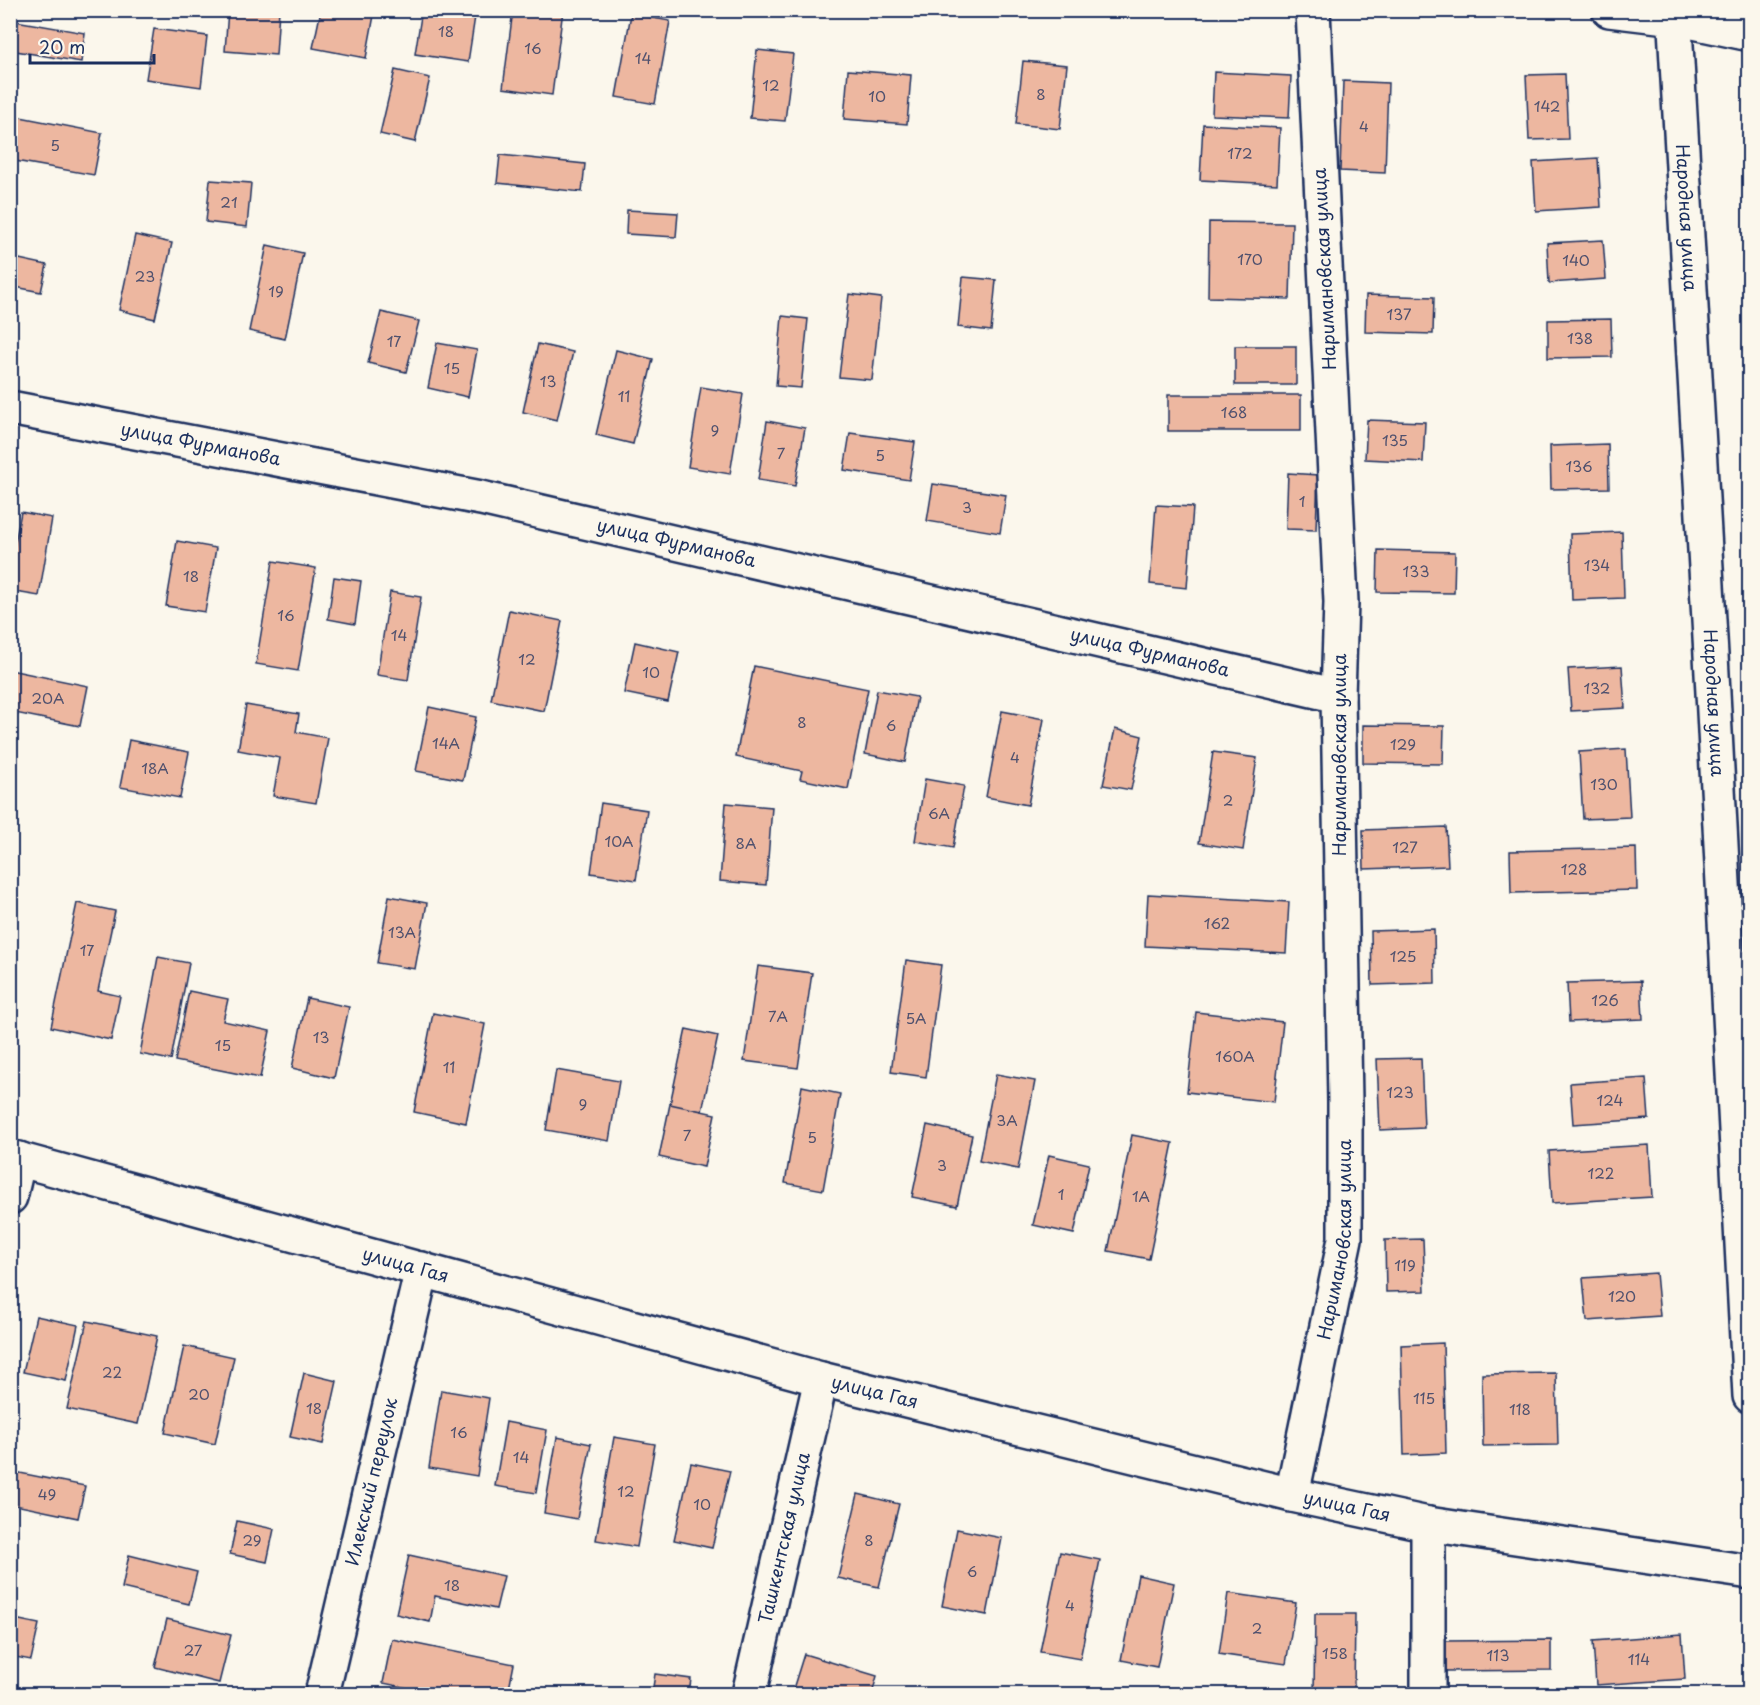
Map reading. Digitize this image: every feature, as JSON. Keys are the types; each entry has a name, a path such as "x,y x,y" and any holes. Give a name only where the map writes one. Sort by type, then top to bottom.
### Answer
{"street":[{"name":"Наримановская улица","path":"1292,1495 1345,1239 1338,696 1341,602 1313,10"},
{"path":"1608,10 1675,14 1749,34"},
{"name":"Народная улица","path":"1675,14 1749,1395"},
{"name":"улица Фурманова","path":"10,408 481,498 1338,696"},
{"path":"10,1197 15,1158"},
{"name":"улица Гая","path":"15,1158 821,1379 1292,1495 1428,1524 1749,1572"},
{"name":"Илекский переулок","path":"322,1695 422,1269"},
{"name":"Ташкентская улица","path":"749,1695 821,1379"},
{"path":"1428,1524 1428,1695"}],"building":[{"path":"228,10 279,10 276,55 225,51"},
{"path":"321,10 375,10 366,58 313,48"},
{"path":"422,10 476,10 468,62 415,54"},
{"path":"513,10 563,10 552,95 503,88"},
{"path":"631,14 670,21 655,104 616,97"},
{"path":"10,20 85,33 81,62 10,50"},
{"path":"154,29 207,36 201,87 146,79"},
{"path":"757,50 793,54 785,121 750,118"},
{"path":"1023,61 1067,65 1060,129 1016,124"},
{"path":"395,70 430,78 415,142 380,134"},
{"path":"848,70 911,75 907,124 844,119"},
{"path":"1214,72 1291,76 1289,118 1212,115"},
{"path":"1565,74 1568,139 1529,140 1526,75"},
{"path":"1343,81 1388,83 1385,173 1340,171"},
{"path":"10,115 102,133 94,175 10,160"},
{"path":"1203,124 1280,128 1277,184 1200,180"},
{"path":"500,155 585,164 582,192 497,183"},
{"path":"1598,158 1601,207 1536,211 1533,162"},
{"path":"210,180 251,183 247,227 206,222"},
{"path":"627,210 678,213 676,237 626,234"},
{"path":"1209,222 1292,223 1290,299 1208,297"},
{"path":"135,235 172,243 155,319 119,310"},
{"path":"1603,240 1606,279 1549,283 1547,243"},
{"path":"267,245 303,253 285,339 249,331"},
{"path":"10,257 47,265 41,292 10,286"},
{"path":"963,277 996,280 991,331 958,327"},
{"path":"849,294 881,298 872,380 839,377"},
{"path":"1366,295 1434,297 1433,334 1365,332"},
{"path":"381,312 419,321 406,372 368,363"},
{"path":"782,316 808,319 801,388 776,386"},
{"path":"1611,319 1612,357 1548,358 1548,320"},
{"path":"437,343 477,350 468,397 428,388"},
{"path":"538,344 573,352 557,420 523,412"},
{"path":"1235,346 1296,346 1296,385 1235,385"},
{"path":"616,350 653,359 633,444 596,435"},
{"path":"701,387 743,394 730,474 688,467"},
{"path":"1168,395 1301,395 1301,431 1168,431"},
{"path":"1367,420 1425,422 1423,462 1365,459"},
{"path":"767,421 805,428 795,486 758,480"},
{"path":"850,433 915,442 909,480 844,470"},
{"path":"1608,444 1609,488 1551,489 1550,446"},
{"path":"1288,473 1318,475 1316,530 1286,529"},
{"path":"933,484 1006,495 1000,533 927,521"},
{"path":"1156,505 1193,507 1187,588 1150,584"},
{"path":"21,512 52,518 39,596 10,591 10,569"},
{"path":"1622,532 1624,598 1572,600 1570,534"},
{"path":"177,541 216,548 205,612 166,606"},
{"path":"1378,550 1455,552 1454,593 1377,592"},
{"path":"273,561 316,568 298,671 256,664"},
{"path":"334,577 361,581 355,624 328,619"},
{"path":"390,592 421,597 408,680 377,675"},
{"path":"509,610 562,621 544,711 491,700"},
{"path":"635,642 679,652 668,702 624,693"},
{"path":"754,666 868,689 848,789 800,779 802,771 736,757"},
{"path":"1622,666 1625,708 1571,711 1568,669"},
{"path":"10,670 88,686 80,726 10,712"},
{"path":"877,690 917,697 905,762 865,754"},
{"path":"246,705 299,714 296,732 328,738 316,803 273,796 280,758 238,750"},
{"path":"429,707 476,717 463,780 416,771"},
{"path":"1002,711 1044,719 1028,805 986,797"},
{"path":"1363,725 1444,726 1443,764 1363,763"},
{"path":"1115,729 1142,736 1131,790 1103,785"},
{"path":"129,740 189,752 180,798 120,787"},
{"path":"1626,749 1630,817 1583,819 1579,752"},
{"path":"1213,752 1257,758 1243,850 1199,843"},
{"path":"925,779 964,786 953,848 915,841"},
{"path":"601,803 647,810 636,880 591,873"},
{"path":"726,803 772,807 766,885 720,881"},
{"path":"1446,827 1448,866 1364,869 1363,830"},
{"path":"1636,848 1637,890 1511,893 1510,851"},
{"path":"1148,894 1289,902 1286,953 1145,946"},
{"path":"389,896 427,903 415,969 377,963"},
{"path":"77,903 115,911 98,991 120,996 111,1040 51,1027"},
{"path":"1434,929 1435,983 1372,985 1371,931"},
{"path":"158,957 189,963 171,1060 140,1054"},
{"path":"906,960 941,965 926,1077 891,1072"},
{"path":"758,966 812,973 798,1068 744,1061"},
{"path":"1641,981 1643,1019 1569,1022 1567,983"},
{"path":"189,991 228,999 223,1021 270,1031 260,1078 175,1061"},
{"path":"307,998 349,1007 334,1078 292,1068"},
{"path":"1196,1012 1283,1022 1274,1102 1187,1092"},
{"path":"433,1013 485,1024 466,1123 414,1112"},
{"path":"686,1029 718,1036 702,1111 670,1104"},
{"path":"1421,1058 1424,1128 1380,1130 1377,1059"},
{"path":"556,1070 619,1081 609,1141 546,1130"},
{"path":"996,1074 1035,1081 1018,1169 979,1161"},
{"path":"1646,1078 1649,1119 1573,1124 1570,1083"},
{"path":"802,1086 840,1094 823,1190 785,1183"},
{"path":"670,1104 715,1114 704,1167 659,1157"},
{"path":"927,1125 972,1135 957,1206 912,1197"},
{"path":"1132,1135 1173,1143 1149,1259 1108,1251"},
{"path":"1649,1145 1652,1197 1552,1203 1549,1151"},
{"path":"1049,1155 1089,1164 1074,1234 1033,1225"},
{"path":"1423,1239 1425,1291 1386,1292 1385,1240"},
{"path":"1656,1273 1660,1316 1587,1321 1583,1278"},
{"path":"36,1316 78,1325 66,1381 23,1372"},
{"path":"87,1321 157,1336 138,1424 67,1409"},
{"path":"1443,1343 1446,1453 1404,1455 1401,1345"},
{"path":"184,1346 234,1357 215,1444 165,1433"},
{"path":"304,1373 337,1381 323,1444 290,1437"},
{"path":"1556,1373 1558,1445 1483,1446 1482,1374"},
{"path":"441,1390 489,1398 477,1476 429,1468"},
{"path":"506,1422 547,1430 536,1493 495,1486"},
{"path":"557,1437 591,1444 577,1519 544,1513"},
{"path":"614,1437 655,1444 637,1547 596,1540"},
{"path":"691,1463 730,1471 712,1548 674,1540"},
{"path":"10,1471 85,1486 78,1518 10,1504"},
{"path":"858,1494 899,1504 879,1587 838,1578"},
{"path":"237,1521 274,1529 267,1562 230,1554"},
{"path":"957,1529 1002,1538 987,1615 942,1606"},
{"path":"1060,1552 1100,1560 1080,1659 1040,1652"},
{"path":"129,1555 197,1572 189,1604 122,1588"},
{"path":"409,1555 504,1576 496,1609 435,1596 430,1622 396,1614"},
{"path":"1138,1575 1174,1583 1157,1667 1121,1660"},
{"path":"1228,1593 1296,1603 1286,1664 1219,1654"},
{"path":"1315,1614 1355,1614 1354,1694 1314,1694"},
{"path":"10,1618 39,1624 31,1660 10,1656"},
{"path":"167,1619 231,1635 219,1683 155,1667"},
{"path":"1682,1634 1685,1679 1596,1685 1593,1641"},
{"path":"392,1639 514,1664 508,1694 438,1694 383,1683"},
{"path":"1551,1640 1551,1670 1445,1671 1444,1641"},
{"path":"804,1654 877,1676 872,1694 811,1694 793,1689"},
{"path":"655,1674 691,1679 689,1694 652,1694"}]}
